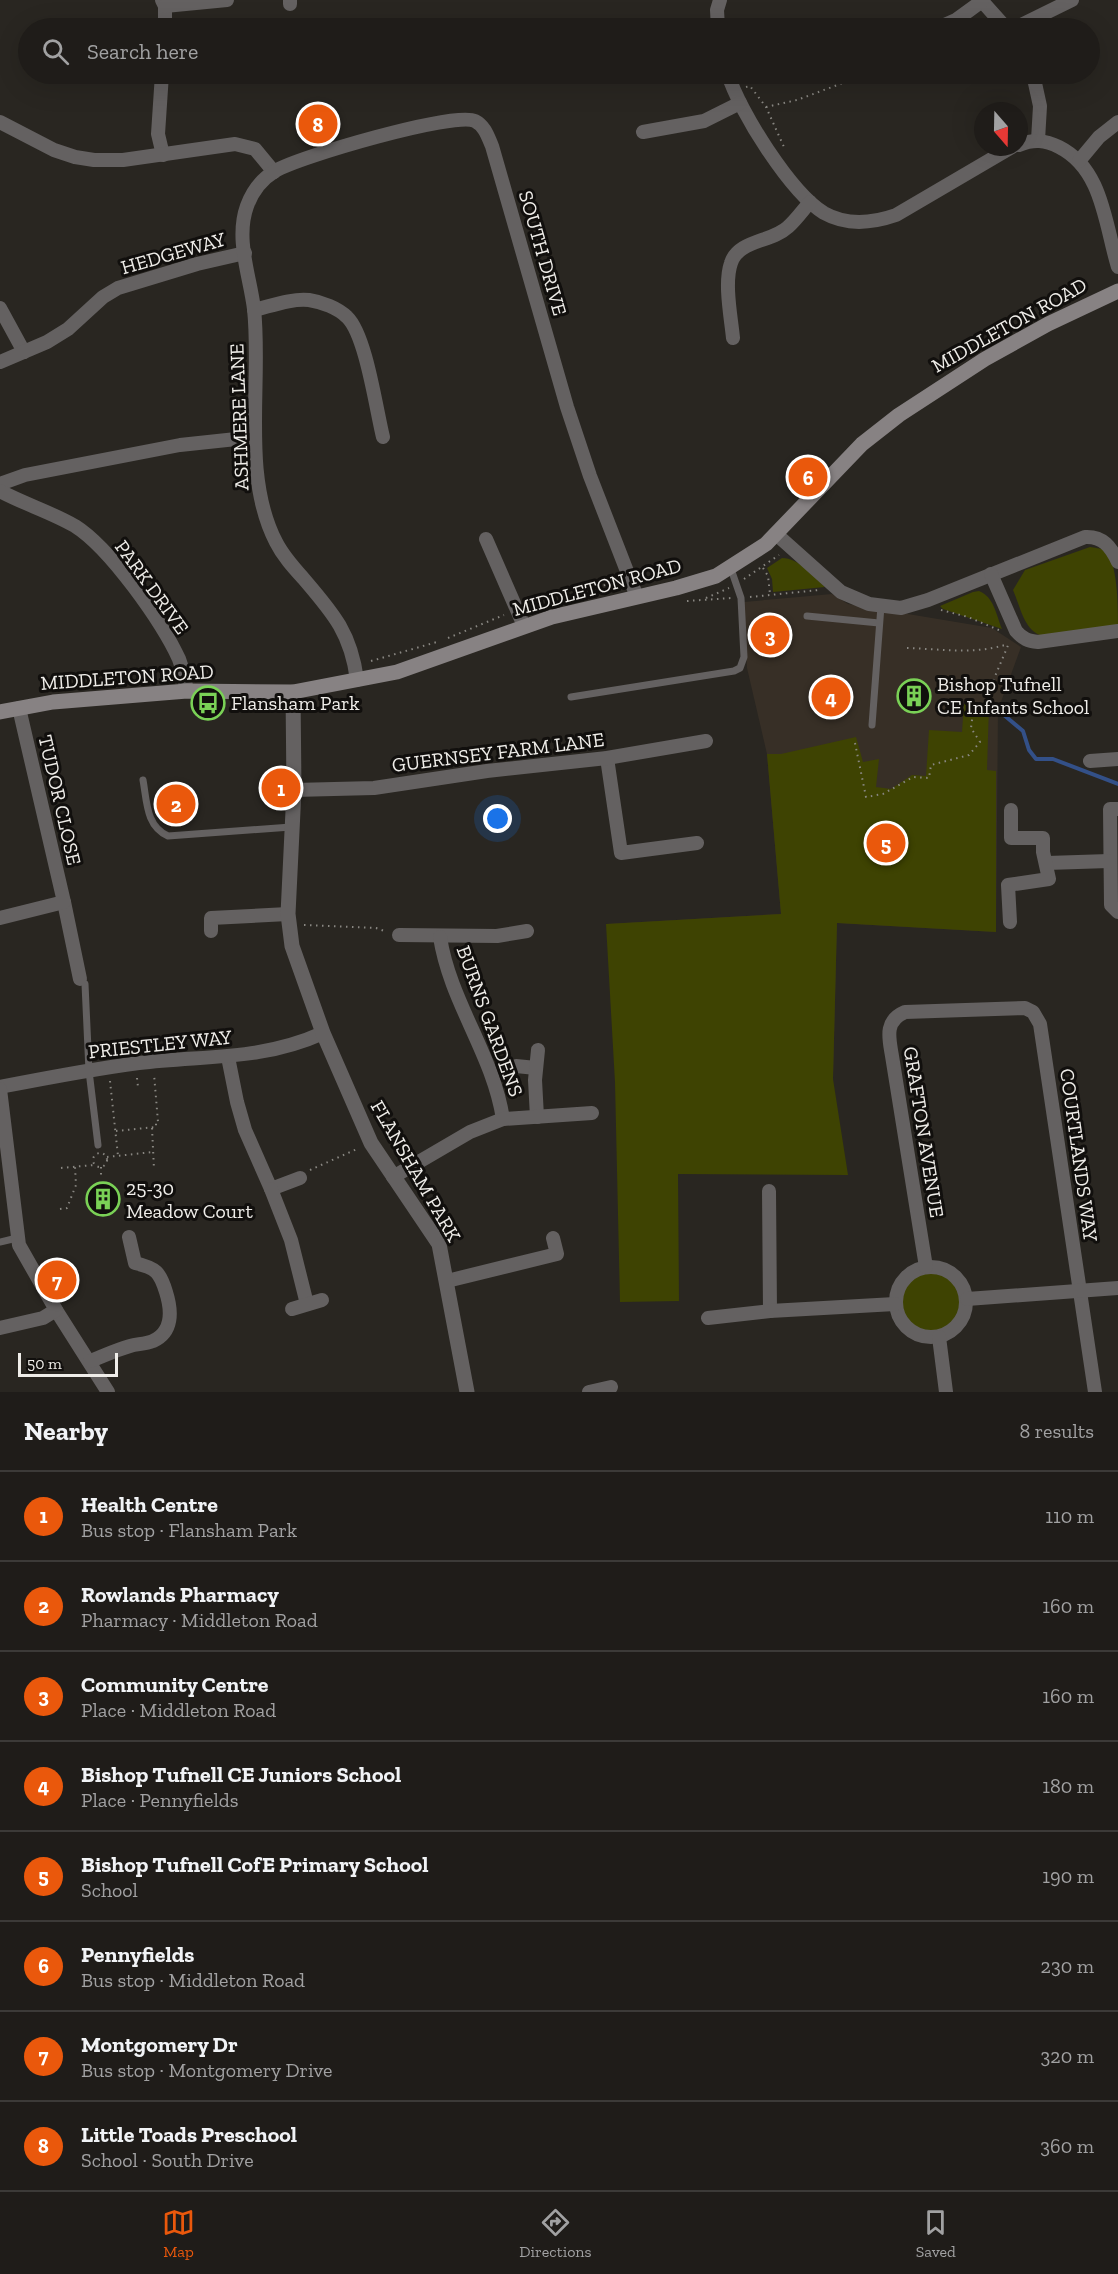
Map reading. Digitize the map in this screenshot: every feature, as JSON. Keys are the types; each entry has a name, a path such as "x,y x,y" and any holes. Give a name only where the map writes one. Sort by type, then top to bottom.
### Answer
{"main road":[{"name":"MIDDLETON ROAD","path":"0,712 53,702 187,691 292,692 357,680 397,672 552,617 699,582 731,568 776,534 862,444 899,415 985,359 1048,324 1118,291"}],"street":[{"path":"165,18 164,3 227,0"},
{"path":"717,18 720,0"},
{"path":"959,18 982,0 997,18"},
{"path":"1035,18 1072,0"},
{"path":"161,84 158,134 163,155"},
{"path":"732,84 737,97 781,166 810,202 825,214 845,220 860,222 879,220 896,214 996,156"},
{"path":"1036,84 1040,106 1038,140"},
{"path":"643,132 704,121 737,97"},
{"name":"SOUTH DRIVE","path":"274,172 302,159 348,145 455,119 474,120 486,130 567,407 590,476 637,597"},
{"path":"0,122 54,150 94,160 123,160 235,144 244,145 255,149 274,172"},
{"path":"1079,161 1099,137 1118,122"},
{"path":"1028,143 1038,140 1065,150 1086,168 1097,192 1118,267"},
{"name":"ASHMERE LANE","path":"274,172 255,190 246,207 243,225 244,254 254,310 255,437 258,476 274,540 283,555 344,628 355,661 357,680"},
{"path":"733,338 729,285 731,260 738,251 746,246 788,227 810,202"},
{"name":"HEDGEWAY","path":"0,362 46,342 68,328 103,297 118,288 197,264 244,254"},
{"path":"254,310 308,300 335,308 348,317 362,345 382,437"},
{"path":"0,308 24,352"},
{"path":"0,484 25,475 180,445 255,437"},
{"name":"PARK DRIVE","path":"0,491 18,501 45,510 77,528 108,555 163,628 184,673 187,691"},
{"path":"776,534 836,588 855,599 881,606 901,608 1085,537 1094,536 1101,539 1113,551 1118,562"},
{"path":"486,539 524,626"},
{"path":"992,574 1016,631 1016,640 1038,642 1118,631"},
{"name":"FLANSHAM PARK","path":"292,692 294,790 289,920 292,946 300,975 322,1033 371,1143 436,1239 442,1256 467,1392"},
{"name":"TUDOR CLOSE","path":"19,708 82,981"},
{"name":"GUERNSEY FARM LANE","path":"294,790 374,788 487,771 607,758 706,741"},
{"path":"607,758 621,853 697,843"},
{"path":"1090,761 1118,759"},
{"path":"1118,809 1110,809 1109,861 1111,904 1118,912"},
{"path":"1010,922 1008,885 1049,879 1043,852 1043,838 1011,837 1011,810"},
{"path":"1047,863 1109,861"},
{"path":"0,918 64,902"},
{"path":"211,932 211,918 289,920"},
{"name":"BURNS GARDENS","path":"399,935 497,936 527,931"},
{"name":"BURNS GARDENS","path":"440,937 450,981 490,1068 503,1119"},
{"name":"GRAFTON AVENUE","path":"926,1267 889,1033 893,1018 905,1012 1025,1008 1033,1012 1040,1024"},
{"name":"COURTLANDS WAY","path":"1040,1024 1095,1392"},
{"name":"PRIESTLEY WAY","path":"0,1088 89,1074 139,1063 228,1058 290,1046 322,1033"},
{"path":"537,1117 538,1050"},
{"path":"228,1058 245,1130 291,1240 306,1304"},
{"path":"516,1066 536,1068"},
{"path":"0,1088 17,1238 30,1267 108,1392"},
{"path":"393,1177 470,1132 503,1119 592,1113"},
{"path":"271,1189 300,1178"},
{"path":"769,1191 770,1311"},
{"path":"90,1361 129,1346 152,1341 162,1336 168,1328 169,1301 161,1275 152,1268 135,1263 129,1236"},
{"path":"447,1281 557,1254 553,1238"},
{"path":"926,1267 947,1270 957,1277 964,1287 967,1299 966,1311 960,1323 951,1332 939,1337 920,1335 910,1329 903,1322 895,1304 896,1293 906,1276 914,1270 926,1267"},
{"path":"967,1299 1118,1288"},
{"path":"292,1309 322,1300"},
{"path":"708,1318 770,1311 895,1304"},
{"path":"0,1328 43,1318 56,1311"},
{"path":"939,1337 946,1392"},
{"path":"589,1392 611,1388"}],"lane":[{"path":"571,697 734,671 740,668 744,657 741,598 731,568"},
{"path":"872,725 881,606"},
{"path":"807,616 879,623"},
{"path":"143,780 150,820 157,831 168,836 291,827"},
{"path":"82,981 89,1074 98,1145"},
{"path":"0,1242 17,1238"}],"path":[{"path":"766,107 797,100 840,84"},
{"path":"737,97 750,86 766,107 783,144 786,157 781,166"},
{"path":"705,598 738,584 791,547"},
{"path":"750,555 768,576 770,595"},
{"path":"371,661 441,640 567,591 660,576"},
{"path":"682,602 705,598 741,598 836,588"},
{"path":"915,604 968,617 994,627 1016,640"},
{"path":"907,648 974,651 986,650 1016,640"},
{"path":"855,743 866,797 883,794 913,777 929,778 931,765 969,755 980,742 971,728 973,712 983,705 1016,640"},
{"path":"289,920 376,928 399,935"},
{"path":"116,1131 156,1127 156,1122 158,1122 154,1072"},
{"path":"137,1073 138,1087"},
{"path":"89,1074 110,1075 118,1156"},
{"path":"152,1128 154,1169"},
{"path":"300,1178 302,1173 371,1143"},
{"path":"95,1165 94,1158 97,1154 104,1154 107,1157 153,1152"},
{"path":"101,1167 106,1164 107,1157"},
{"path":"62,1168 95,1165 101,1167"},
{"path":"60,1209 67,1208 76,1185 75,1167"},
{"path":"101,1167 101,1179"}],"shaded area":[{"path":"832,594 848,604 992,628 1021,647 998,710 996,932 837,923 833,1079 606,924 781,914 767,754 747,668 744,602"}],"green space":[{"path":"1090,547 1104,550 1112,563 1115,573 1118,625 1046,637 1039,635 1024,619 1013,590 1025,570"},
{"path":"782,558 800,564 825,587 773,592 772,579 767,568"},
{"path":"979,591 988,597 1002,629 940,606"},
{"path":"964,704 989,705 987,770 996,771 996,932 837,923 833,1079 848,1175 678,1174 679,1301 620,1302 615,1082 606,924 781,914 767,754 781,754 856,737 863,762 879,759 876,787 891,789 912,775 926,776 929,730 962,732"},
{"path":"931,1270 953,1279 962,1301 953,1323 931,1332 909,1323 900,1301 909,1279"}],"waterway":[{"path":"998,710 1023,731 1029,750 1036,759 1053,759 1118,784"}],"place":[{"name":"Little Toads Preschool","path":"318,124"},
{"name":"Pennyfields","path":"808,477"},
{"name":"Community Centre","path":"770,635"},
{"name":"Bishop Tufnell CE Infants School","path":"914,696"},
{"name":"Bishop Tufnell CE Juniors School","path":"831,697"},
{"name":"Flansham Park","path":"208,703"},
{"name":"Health Centre","path":"281,788"},
{"name":"Rowlands Pharmacy","path":"176,804"},
{"name":"Bishop Tufnell CofE Primary School","path":"886,843"},
{"name":"25-30 Meadow Court","path":"103,1199"},
{"name":"Montgomery Dr","path":"57,1280"}]}
